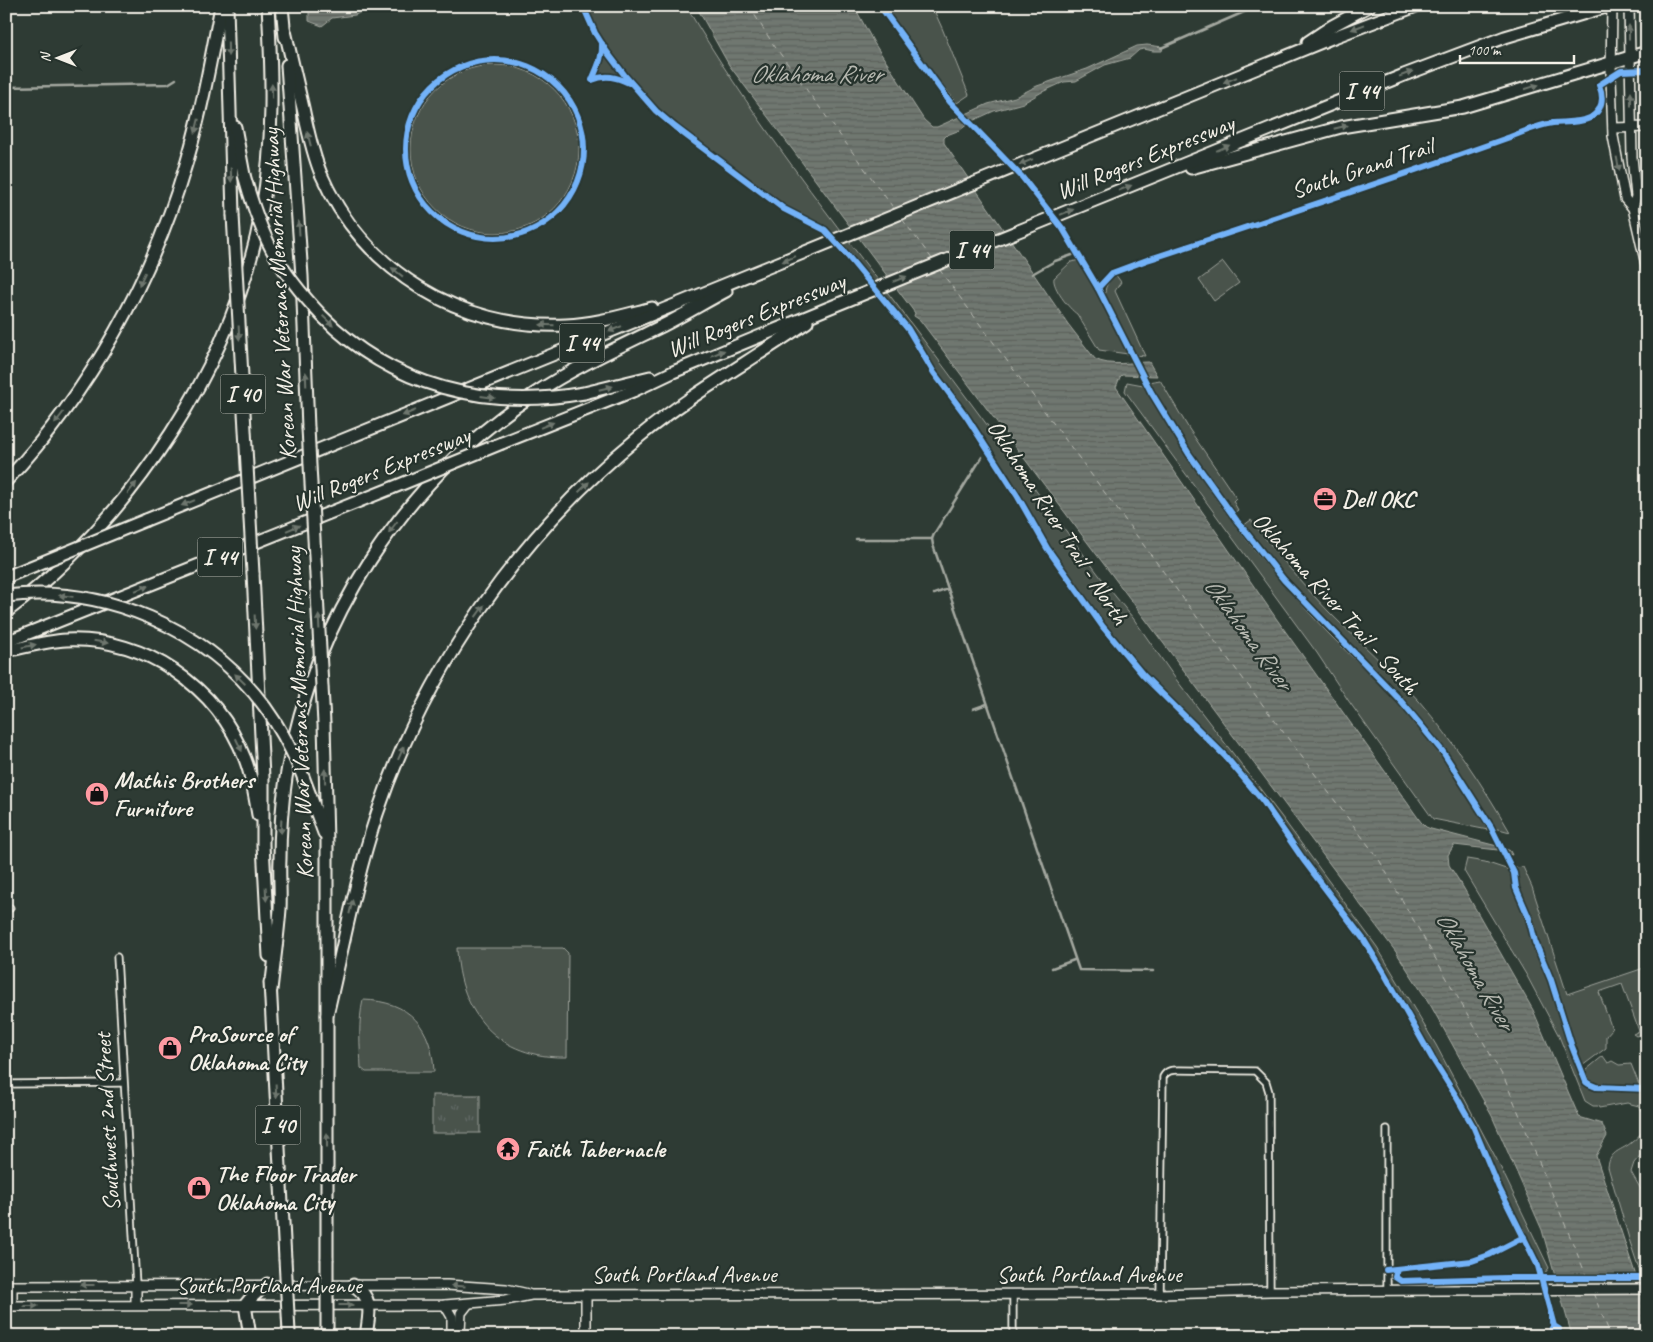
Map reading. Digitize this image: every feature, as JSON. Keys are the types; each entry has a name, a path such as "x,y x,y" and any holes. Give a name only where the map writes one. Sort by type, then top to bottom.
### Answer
{"highway":[{"path":"6,481 53,426 86,379 122,318 155,251 177,192 197,126 221,6"},
{"name":"Korean War Veterans Memorial Highway","path":"227,6 233,214 253,574 263,777 263,845 289,1334"},
{"path":"6,612 68,559 101,526 137,483 178,421 204,376 223,335 252,252 265,190 271,138 272,96 268,6"},
{"name":"I 40","path":"282,6 284,30"},
{"path":"1286,57 1332,26 1369,6"},
{"name":"Will Rogers Expressway","path":"6,577 1071,144 1416,6"},
{"name":"Will Rogers Expressway","path":"6,642 633,391 673,372 826,309 1442,60 1506,37 1611,6"},
{"path":"284,30 312,150 330,194 366,244 412,284 442,301 468,311 507,321 548,326 596,322 692,298"},
{"name":"Korean War Veterans Memorial Highway","path":"284,30 302,276 324,723 327,842 327,1333"},
{"path":"1146,180 1341,127 1463,107 1647,52"},
{"path":"228,91 244,175 255,209 272,250 306,300 341,334 382,362 435,386 473,395 501,398 533,399 584,393 673,372"},
{"path":"271,990 280,908 282,815 294,739 314,669 333,627 353,588 390,531 424,489 486,430 520,404 584,364 662,325 769,267"},
{"path":"327,1015 356,884 384,793 423,705 449,659 499,584 543,530 580,490 620,452 702,389 771,347 826,309"},
{"path":"6,596 42,594 91,599 135,611 165,624 194,641 230,670 264,706 296,761 327,842"},
{"path":"6,651 59,640 103,642 127,647 148,655 185,678 214,705 238,742 252,778 263,845"},
{"path":"250,1336 245,1305 267,1284"},
{"path":"353,1285 361,1290 370,1305 366,1336"}],"main road":[{"path":"1611,6 1612,128 1626,199 1633,208 1647,270"},
{"path":"1629,6 1632,165 1636,196 1633,208"},
{"path":"1612,128 1647,127"},
{"name":"South Portland Avenue","path":"9,1286 267,1284 476,1286 506,1289 530,1295"},
{"path":"136,1285 136,1306"},
{"path":"9,1286 9,1306"},
{"name":"South Portland Avenue","path":"9,1306 445,1305 506,1300 530,1295 1160,1294 1270,1291 1647,1290"},
{"path":"586,1295 586,1336"},
{"path":"445,1305 452,1317 456,1331 461,1313 468,1304"}],"street":[{"name":"Southwest 2nd Street","path":"117,957 136,1285"},
{"path":"1160,1294 1163,1077 1170,1070 1255,1070 1266,1082 1269,1092 1270,1291"},
{"path":"6,1084 123,1083"},
{"path":"1387,1129 1387,1291"},
{"path":"1013,1294 1013,1336"}],"green space":[{"path":"586,6 686,6 733,81 810,191 1133,618 1175,678 1281,816 1377,947 1436,1045 1496,1158 1549,1268 1544,1274 1523,1227 1499,1183 1463,1101 1434,1056 1373,949 1322,882 1265,800 1237,765 1168,698 1140,667 1081,594 1046,540 1014,485 965,411 928,361 901,315 828,230 789,209 683,131 657,108 623,70 604,45"},
{"path":"884,6 932,6 969,95 957,103 921,58"},
{"path":"604,53 623,78 609,74 596,76"},
{"path":"503,65 527,71 555,89 573,117 578,133 578,165 573,181 555,209 542,219 519,230 487,233 463,227 435,209 425,196 414,173 411,141 417,117 435,89 448,79 471,68"},
{"path":"1080,260 1099,293 1128,354 1099,350 1077,314 1058,292 1054,278 1071,262"},
{"path":"1223,262 1239,283 1214,301 1199,280"},
{"path":"1115,274 1121,282 1115,291 1145,356 1134,355 1106,297 1106,287"},
{"path":"1160,380 1189,429 1236,498 1233,501 1238,510 1234,513 1183,440 1148,382"},
{"path":"1127,382 1143,385 1203,480 1270,569 1329,634 1414,720 1448,766 1488,830 1433,819 1348,700 1317,653 1125,391"},
{"path":"1251,520 1319,601 1397,678 1432,716 1468,764 1510,832 1495,828 1429,731 1405,702 1285,578 1243,526"},
{"path":"1467,859 1485,862 1509,870 1583,1083 1592,1089 1641,1092 1646,1106 1641,1111 1639,1106 1627,1103 1599,1108 1585,1101 1559,1036 1527,976 1464,871"},
{"path":"1523,867 1532,887 1567,994 1647,967 1647,1032 1636,1036 1633,1034 1639,1031 1622,984 1599,992 1612,1029 1606,1036 1606,1048 1582,1066 1550,971 1537,940 1532,917 1521,894 1515,868"},
{"path":"457,948 563,948 568,953 567,1057 543,1056 521,1050 503,1041 487,1028 475,1012 465,993"},
{"path":"363,1000 394,1005 406,1011 415,1020 429,1042 434,1072 366,1072 361,1068 360,1025"},
{"path":"1603,1056 1608,1063 1612,1061 1619,1065 1631,1064 1640,1087 1602,1085 1589,1080 1585,1076 1586,1070"},
{"path":"432,1095 480,1095 480,1133 432,1133"},
{"path":"1647,1128 1647,1147 1634,1163 1631,1172 1647,1200 1647,1275 1641,1275 1608,1167 1609,1161 1614,1154 1628,1145"}],"water":[{"path":"366,6 355,15 332,18 322,26 309,21 309,11 311,7"},
{"name":"Oklahoma River","path":"696,6 854,6 874,43 924,120 932,127 937,127 988,104 1015,97 1037,86 1087,69 1137,46 1163,47 1162,51 1139,50 1130,58 1105,65 1076,81 1064,82 1023,103 994,111 947,135 944,138 944,143 1068,324 1095,359 1107,363 1149,362 1157,376 1122,375 1116,387 1278,621 1421,822 1431,829 1505,848 1510,851 1512,855 1498,850 1454,845 1448,855 1449,865 1533,1010 1579,1117 1602,1124 1607,1136 1596,1156 1647,1309 1647,1336 1572,1336 1542,1230 1492,1116 1431,1006 1396,952 920,320 914,316 915,313 729,65"}],"waterway":[{"path":"1161,48 1258,6"},
{"path":"6,87 168,84 176,79"},
{"path":"1032,274 1055,261 1078,253"},
{"path":"982,457 934,534 932,539 933,545 1079,970 1153,971"},
{"path":"856,539 932,539"},
{"path":"934,594 948,589"},
{"path":"973,709 987,704"},
{"path":"1052,968 1074,960"}],"ferry route":[{"path":"749,6 773,44 895,210"},
{"path":"902,219 933,260"},
{"path":"939,269 1378,858 1505,1080 1591,1287"},
{"path":"1593,1293 1611,1336"}],"cycle path":[{"name":"Oklahoma River Trail - North","path":"583,6 595,33 607,52 656,111 784,209 825,230 842,249 908,329 934,373 966,416 1018,497 1047,548 1103,627 1143,675 1225,756 1263,801 1305,862 1364,940 1474,1128 1499,1188 1538,1266 1554,1326 1551,1331 1557,1334 1559,1329 1554,1326"},
{"name":"Oklahoma River Trail - South","path":"880,6 950,102 1022,177 1063,229 1098,288 1151,392 1189,454 1237,521 1284,580 1399,699 1443,752 1491,827 1514,873 1516,888 1529,918 1535,942 1551,980 1571,1044 1586,1082 1596,1087 1647,1089"},
{"path":"602,44 601,58 592,80 611,77 629,83"},
{"path":"486,60 504,60 521,63 537,70 552,80 564,92 574,107 581,123 584,149 583,166 578,183 564,206 552,218 537,228 521,235 504,238 486,238 469,235 453,228 438,218 426,206 416,191 409,175 406,158 406,140 409,123 416,107 426,92 438,80 453,70 469,63 486,60"},
{"name":"South Grand Trail","path":"1098,288 1112,273 1147,260 1465,153 1536,127 1553,123 1586,120 1594,115 1600,107 1602,94 1599,85 1621,71 1647,70"},
{"path":"1386,1270 1472,1261 1489,1255 1524,1237"},
{"path":"1397,1269 1395,1277 1401,1281 1506,1278 1647,1278"}],"place":[{"name":"Dell OKC","path":"1325,499"},
{"name":"Mathis Brothers Furniture","path":"97,794"},
{"name":"ProSource of Oklahoma City","path":"170,1048"},
{"name":"Faith Tabernacle","path":"508,1149"},
{"name":"The Floor Trader Oklahoma City","path":"199,1188"}]}
